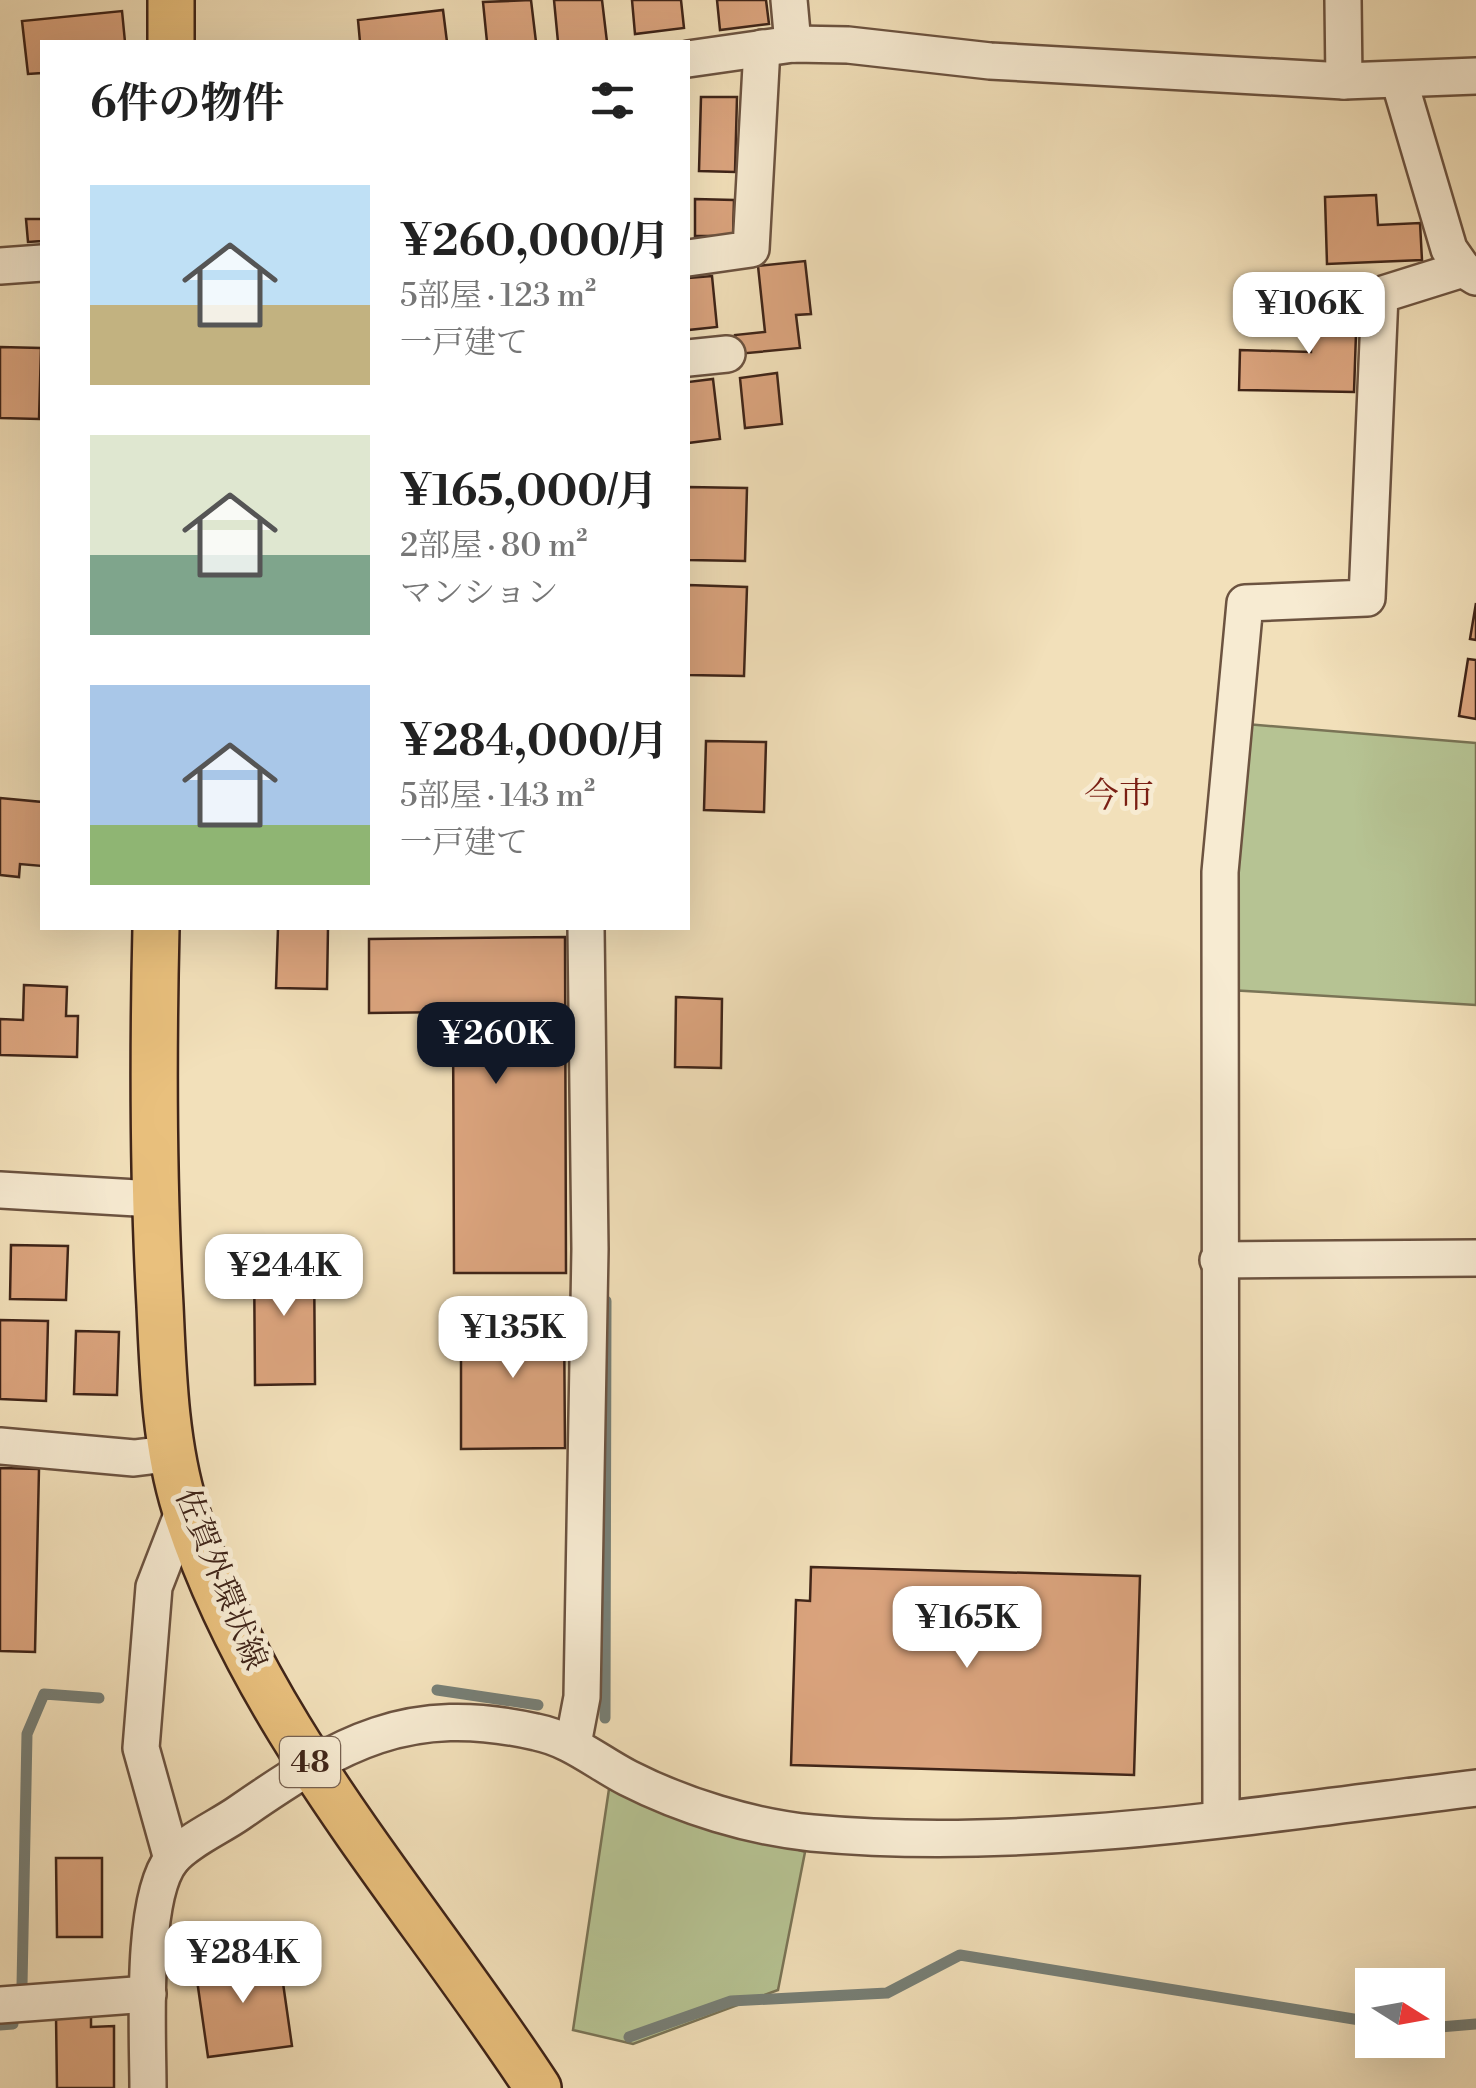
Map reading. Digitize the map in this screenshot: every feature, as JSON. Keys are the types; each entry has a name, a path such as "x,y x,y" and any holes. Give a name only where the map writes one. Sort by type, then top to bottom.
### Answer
{"main road":[{"path":"170,0 171,40"},
{"name":"佐賀外環状線","path":"156,930 154,1199 165,1396 185,1507 240,1641 311,1763 538,2088"}],"street":[{"path":"690,258 751,248 778,46 789,0"},
{"path":"1344,0 1344,81"},
{"path":"690,60 778,46 848,45 990,61 1344,81 1476,76"},
{"path":"1221,1817 1220,872 1244,603 1367,598 1380,295 1470,273 1449,249 1399,80"},
{"path":"0,266 40,263"},
{"path":"690,358 727,354"},
{"path":"573,1744 582,1697 590,1268 586,930"},
{"path":"0,1190 154,1199"},
{"path":"1218,1260 1476,1258"},
{"path":"0,1446 134,1458 175,1453"},
{"path":"148,2088 152,1916 172,1860 141,1748 154,1587 185,1507"},
{"path":"172,1860 311,1763 365,1738 418,1722 537,1732 573,1744 630,1779 731,1818 810,1833 1030,1836 1476,1788"},
{"path":"0,2005 148,1994"}],"green space":[{"path":"1246,724 1476,743 1476,1005 1229,990"},
{"path":"609,1789 805,1852 778,1990 633,2044 573,2030"}],"building":[{"path":"531,0 536,40 487,40 483,2"},
{"path":"554,0 602,0 607,40 558,40"},
{"path":"632,0 681,0 684,28 635,34"},
{"path":"717,0 766,0 769,24 720,30"},
{"path":"443,10 447,40 360,40 358,20"},
{"path":"122,11 125,40 40,40 40,73 28,74 22,21"},
{"path":"701,97 737,97 735,172 699,171"},
{"path":"1376,195 1378,225 1420,223 1422,260 1327,264 1325,197"},
{"path":"695,199 734,200 733,236 695,236"},
{"path":"26,219 40,219 40,241 28,242"},
{"path":"805,261 811,314 796,315 800,348 737,354 735,335 765,332 758,266"},
{"path":"712,276 717,327 690,330 690,278"},
{"path":"1313,303 1357,304 1354,392 1239,390 1240,350 1311,352"},
{"path":"0,347 40,348 39,419 0,418"},
{"path":"777,373 782,424 745,428 740,378"},
{"path":"713,379 720,439 690,443 690,382"},
{"path":"690,487 747,488 745,561 690,560"},
{"path":"690,585 747,587 744,676 690,675"},
{"path":"1476,603 1476,640 1470,639"},
{"path":"1468,659 1476,660 1476,719 1459,716"},
{"path":"706,741 766,742 764,812 704,810"},
{"path":"0,798 40,802 40,866 20,864 19,877 0,875"},
{"path":"278,930 328,930 327,989 276,988"},
{"path":"565,937 566,1273 454,1273 453,1012 369,1013 369,939"},
{"path":"24,985 67,987 66,1016 78,1016 77,1057 0,1055 0,1019 23,1020"},
{"path":"676,997 722,999 721,1068 675,1067"},
{"path":"11,1245 68,1246 66,1300 10,1299"},
{"path":"254,1253 314,1253 315,1384 255,1385"},
{"path":"564,1312 565,1448 461,1449 461,1313"},
{"path":"0,1320 48,1321 46,1401 0,1399"},
{"path":"76,1331 119,1332 117,1395 74,1394"},
{"path":"0,1468 39,1469 35,1652 0,1651"},
{"path":"811,1567 1140,1576 1134,1775 791,1765 796,1600 810,1601"},
{"path":"56,1858 102,1858 102,1937 57,1937"},
{"path":"279,1955 292,2046 208,2057 195,1966"},
{"path":"56,2016 91,2016 91,2027 114,2026 114,2088 57,2088"}],"waterway":[{"path":"605,1718 606,1301"},
{"path":"437,1690 538,1705"},
{"path":"22,1985 27,1734 44,1694 99,1698"},
{"path":"629,2037 731,2001 887,1993 960,1955 1355,2019"},
{"path":"0,2025 13,2024"},
{"path":"1445,2027 1476,2024"}],"district":[{"name":"今市","path":"1119,795"}]}
